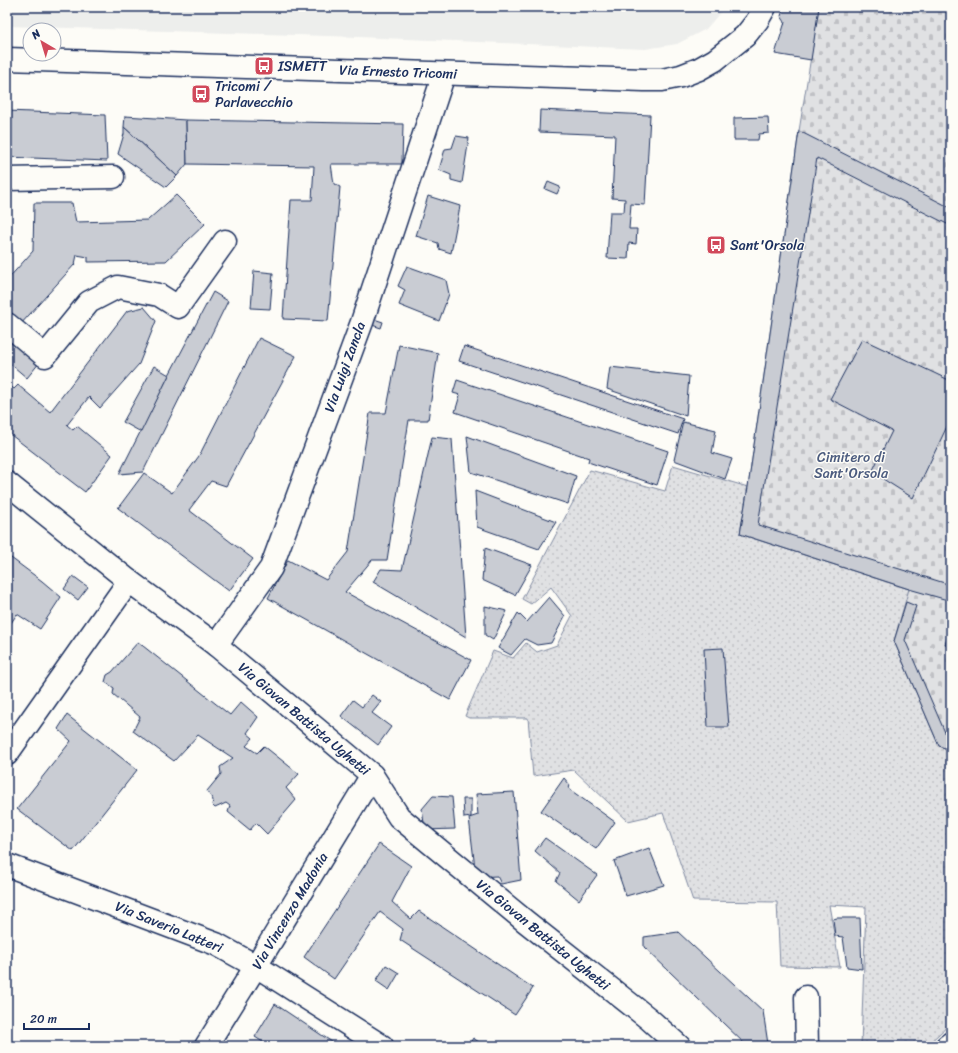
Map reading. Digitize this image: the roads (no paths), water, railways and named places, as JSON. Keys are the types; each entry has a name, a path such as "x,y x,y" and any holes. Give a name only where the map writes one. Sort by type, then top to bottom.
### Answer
{"street":[{"name":"Via Ernesto Tricomi","path":"7,59 662,80 681,76 699,69 715,60 745,36 757,21 765,7"},
{"name":"Via Luigi Zancla","path":"216,644 271,568 362,322 444,74"},
{"path":"7,179 113,177"},
{"path":"7,324 45,356 89,302 118,287 159,295 178,307 225,241"},
{"name":"Via Giovan Battista Ughetti","path":"7,483 130,581 216,644 372,775 399,816 679,1046"},
{"path":"7,754 130,581"},
{"name":"Via Vincenzo Madonia","path":"208,1045 372,775"},
{"name":"Via Saverio Latteri","path":"7,865 216,944 256,966 382,1046"},
{"path":"806,997 807,1046"},
{"path":"948,1046 951,1043"}],"place":[{"name":"ISMETT","path":"264,66"},
{"name":"Tricomi / Parlavecchio","path":"201,94"},
{"name":"Sant'Orsola","path":"716,245"}],"park label":[{"name":"Cimitero di Sant'Orsola","path":"851,466"}]}
